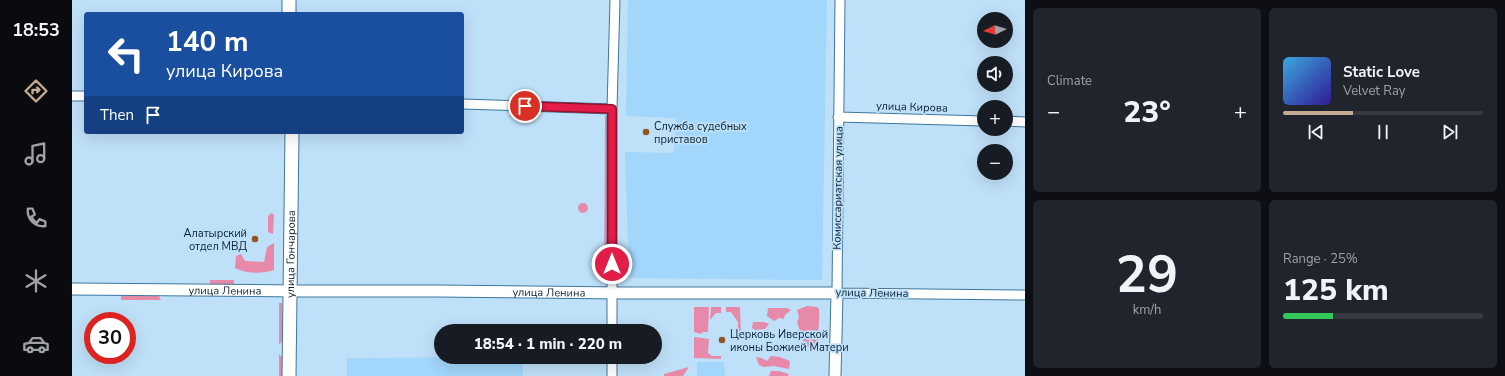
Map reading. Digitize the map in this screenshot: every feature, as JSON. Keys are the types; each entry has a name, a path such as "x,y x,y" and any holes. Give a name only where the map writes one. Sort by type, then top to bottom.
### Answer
{"main road":[{"path":"289,0 289,12"},
{"name":"улица Гончарова","path":"289,376 292,134"}],"street":[{"path":"612,324 612,109 615,0"},
{"name":"Комиссариатская улица","path":"835,376 840,0"},
{"path":"72,96 84,96"},
{"path":"464,104 612,109"},
{"name":"улица Кирова","path":"838,117 977,121"},
{"path":"1013,121 1025,122"},
{"name":"улица Ленина","path":"72,289 1025,295"},
{"path":"612,364 612,376"}],"shaded area":[{"path":"628,0 827,0 822,280 629,278 625,152 674,153 676,118 626,116"},
{"path":"605,115 609,119 608,270 604,273"},
{"path":"581,203 585,203 587,204 587,212 581,213 578,210 578,206"},
{"path":"271,213 274,215 273,234 268,232 268,216"},
{"path":"274,243 274,270 254,273 235,268 236,256 241,254 245,261 264,262 267,247"},
{"path":"210,280 234,280 234,285 210,285"},
{"path":"121,295 159,296 161,300 121,300"},
{"path":"279,303 282,303 282,340 279,344"},
{"path":"807,306 817,307 819,309 819,345 815,349 805,346 797,322 799,317 797,310"},
{"path":"694,307 709,307 708,332 703,332 701,334 694,332"},
{"path":"711,307 721,307 721,313 716,313 710,320"},
{"path":"726,307 740,307 741,334 738,334 738,322 731,312 726,312"},
{"path":"768,308 787,308 791,310 785,315 784,319 779,318 774,321 767,316"},
{"path":"753,322 764,322 769,324 765,329 755,330 752,328"},
{"path":"695,337 709,339 708,353 712,356 721,356 721,359 694,358"},
{"path":"279,354 282,357 283,376 279,376"},
{"path":"771,356 780,357 790,361 789,369 774,366 764,367 759,365 756,357 767,361"},
{"path":"347,358 434,358 434,364 523,364 523,376 347,376"},
{"path":"697,362 724,362 725,376 697,376"},
{"path":"689,367 683,376 664,376 664,374"},
{"path":"771,371 779,371 789,374 788,376 769,376"}],"place":[{"name":"Служба судебных приставов","path":"646,132"},
{"name":"Алатырский отдел МВД","path":"255,239"},
{"name":"Церковь Иверской иконы Божией Матери","path":"722,340"}],"route":[{"path":"525,106 612,109 612,264"}]}
